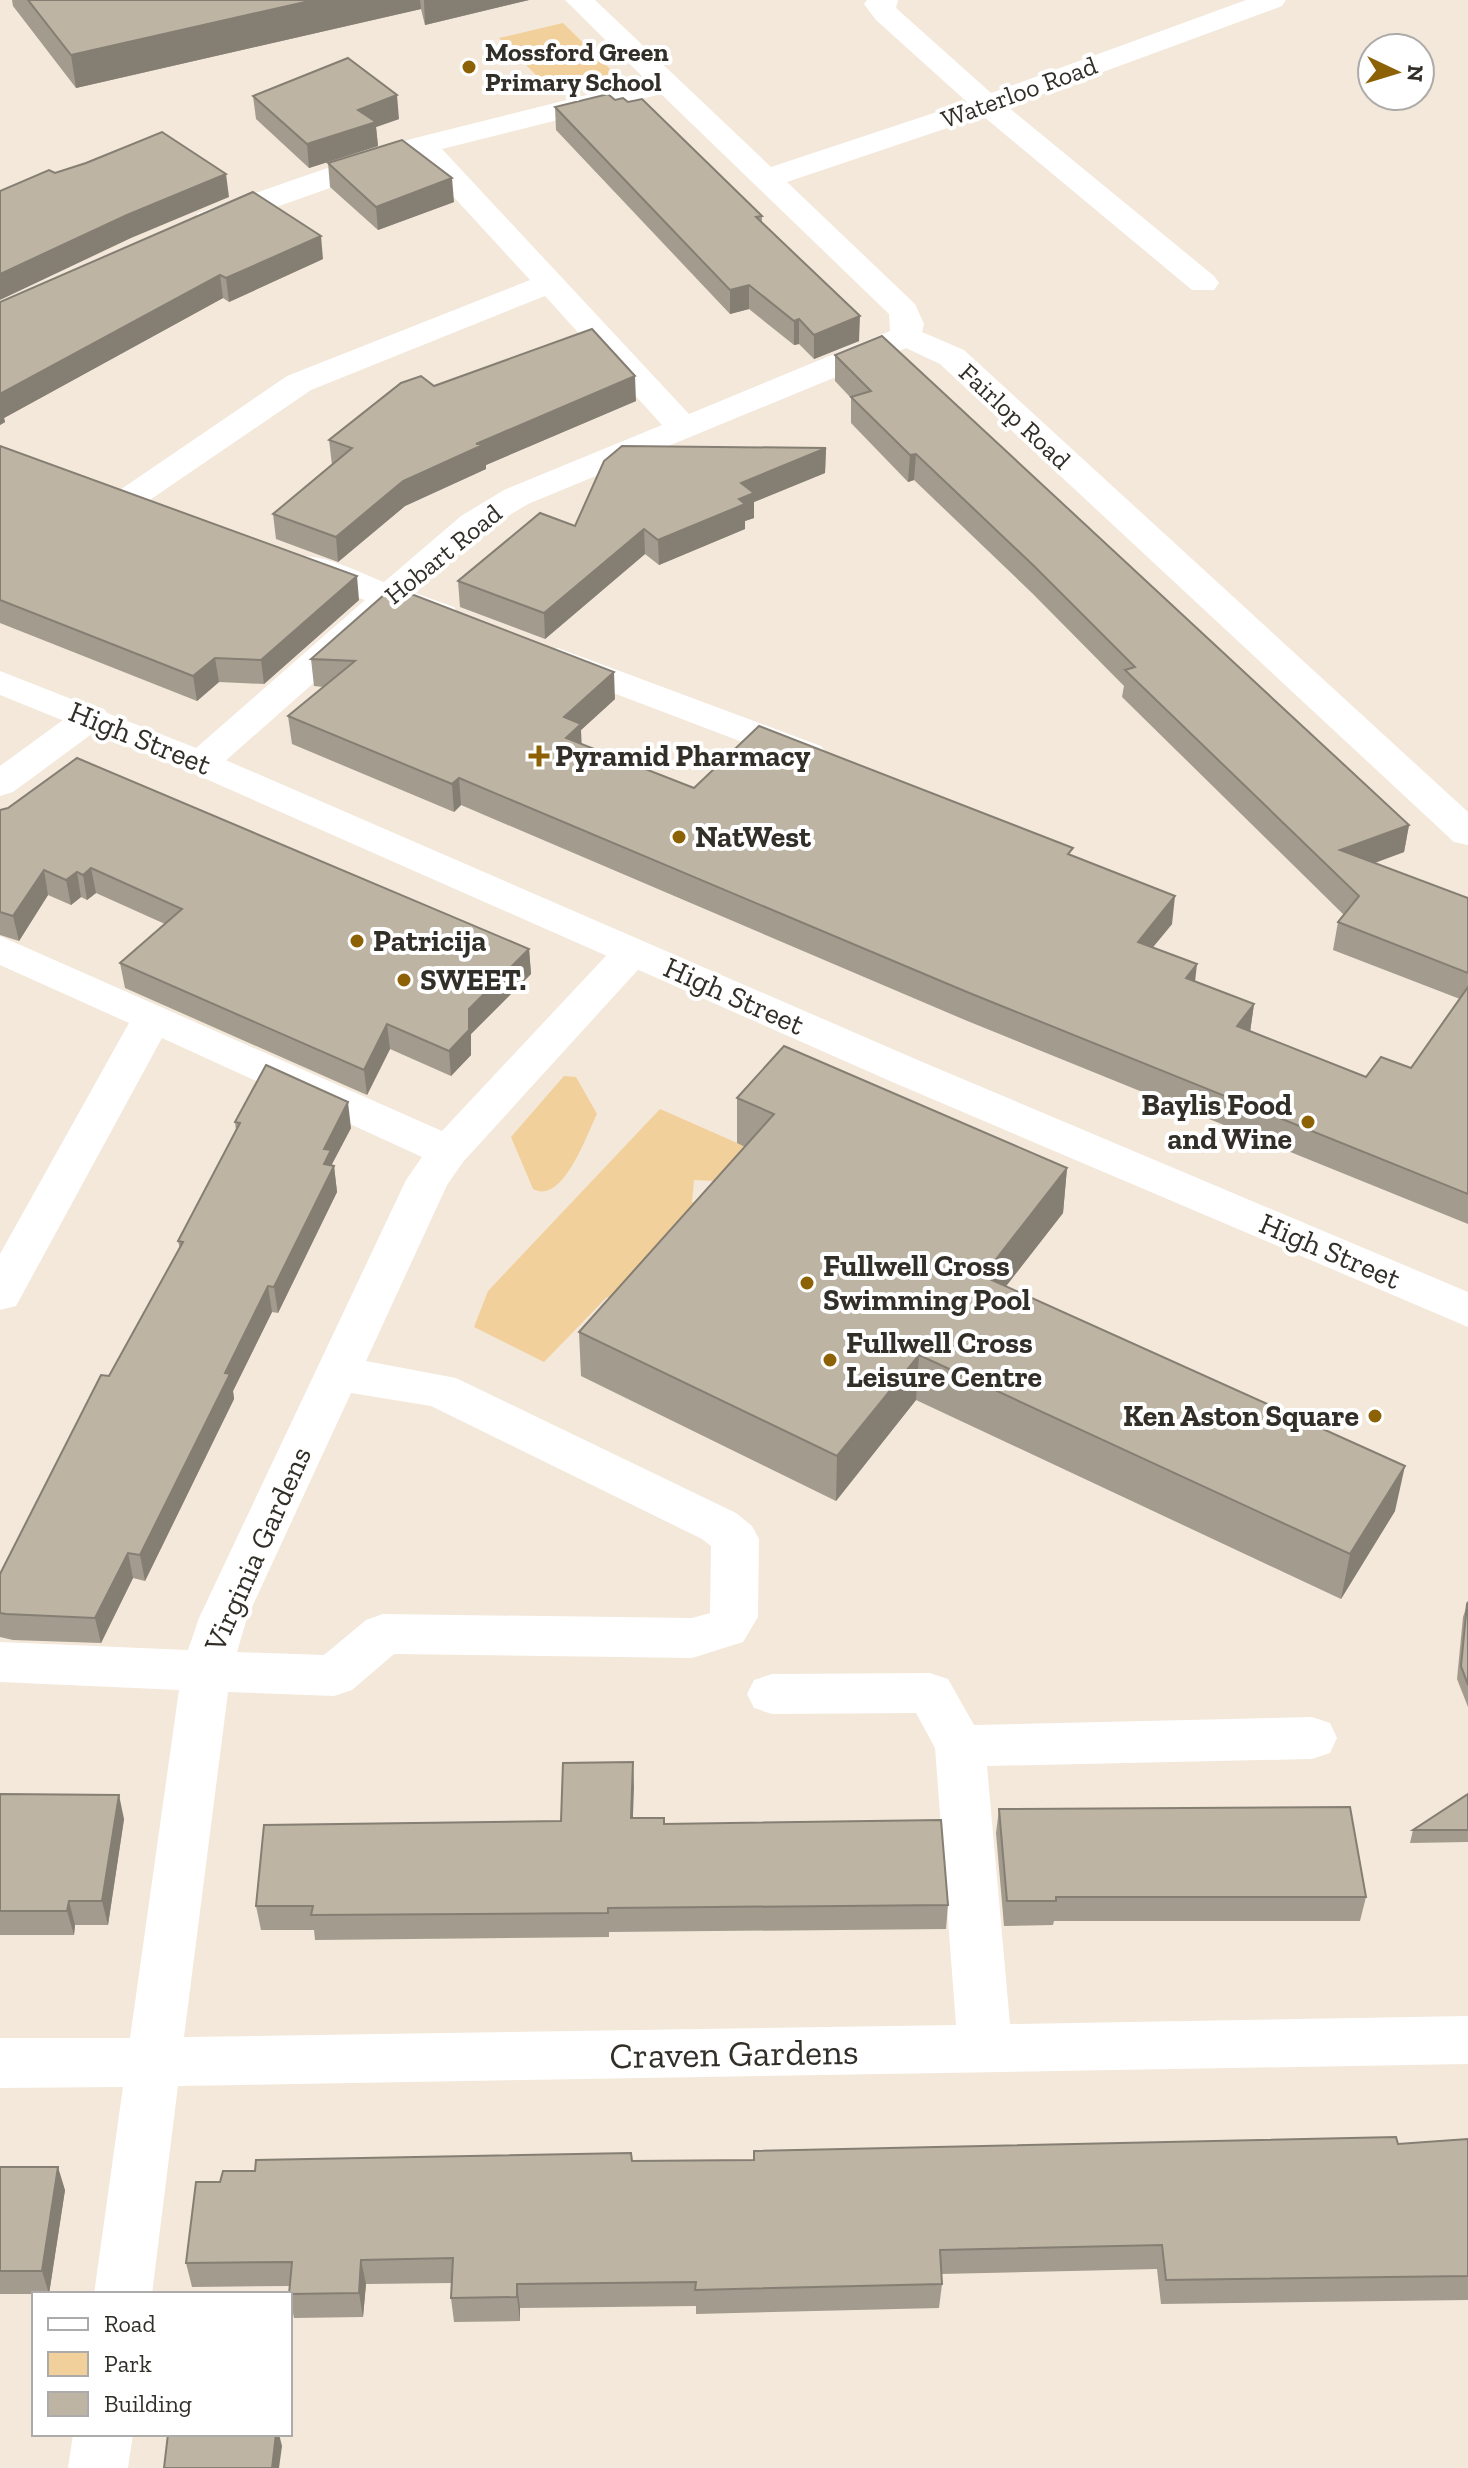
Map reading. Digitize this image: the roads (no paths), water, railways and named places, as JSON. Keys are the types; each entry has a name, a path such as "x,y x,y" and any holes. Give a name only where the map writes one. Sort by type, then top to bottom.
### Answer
{"street":[{"path":"579,0 904,311 908,324 904,337"},
{"path":"884,0 878,4 886,14 987,105 1203,283"},
{"name":"Waterloo Road","path":"765,179 987,105 1272,0"},
{"path":"184,231 254,202 422,145 666,84"},
{"path":"422,145 684,428"},
{"path":"170,516 112,495 299,383 550,283"},
{"name":"Hobart Road","path":"201,763 473,523 516,497 904,337"},
{"name":"Fairlop Road","path":"904,337 931,345 952,357 1468,833"},
{"path":"272,554 478,629"},
{"path":"522,646 844,768"},
{"name":"High Street","path":"0,682 201,763 632,952 1468,1310"},
{"path":"0,784 91,717"},
{"path":"0,949 448,1151"},
{"name":"Virginia Gardens","path":"123,2292 206,1672 223,1618 428,1180 448,1151 632,952"},
{"path":"0,1294 152,1019"},
{"path":"0,1662 334,1676 383,1634 692,1638 726,1628 734,1617 735,1539 719,1526 440,1390 338,1374"},
{"path":"772,1694 930,1693 960,1746 985,2049"},
{"path":"960,1746 1312,1738"},
{"name":"Craven Gardens","path":"0,2063 1468,2040"},
{"path":"98,2468 103,2436"}],"place":[{"name":"Mossford Green Primary School","path":"469,67"},
{"name":"Pyramid Pharmacy","path":"539,756"},
{"name":"NatWest","path":"679,837"},
{"name":"Patricija","path":"357,941"},
{"name":"SWEET.","path":"404,980"},
{"name":"Baylis Food and Wine","path":"1308,1122"},
{"name":"Fullwell Cross Swimming Pool","path":"807,1283"},
{"name":"Fullwell Cross Leisure Centre","path":"830,1360"},
{"name":"Ken Aston Square","path":"1375,1416"}]}
